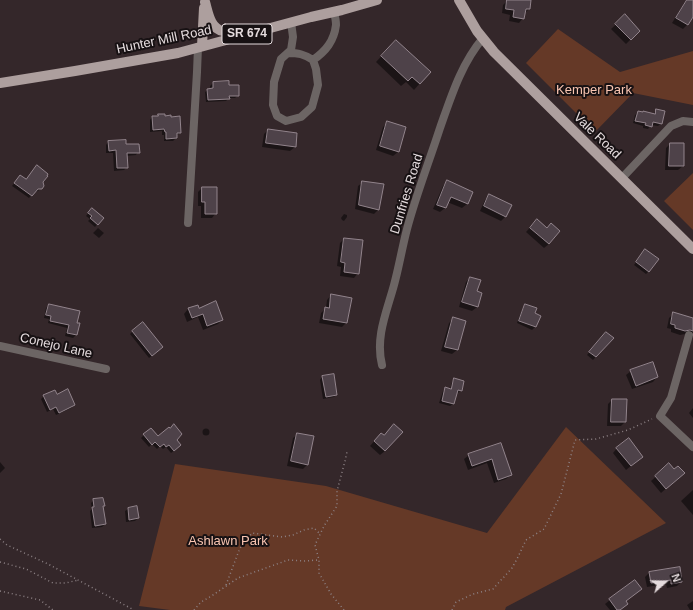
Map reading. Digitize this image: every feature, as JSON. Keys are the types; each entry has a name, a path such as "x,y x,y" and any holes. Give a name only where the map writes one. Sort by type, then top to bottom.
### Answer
{"main road":[{"name":"Hunter Mill Road","path":"0,83 75,72 178,53 377,0"},
{"name":"Vale Road","path":"459,0 483,38 512,70 693,250"},
{"path":"205,1 209,18 218,30 225,32 258,31"},
{"path":"200,47 205,1"}],"street":[{"path":"313,60 331,43 336,24 334,12"},
{"path":"288,53 307,56 313,60 318,85 312,107 300,117 286,122 276,116 272,105 274,82 282,59 288,53 291,50 293,37 291,22"},
{"name":"Dunfries Road","path":"382,365 379,345 380,334 418,195 457,83 467,60 483,38"},
{"path":"188,222 200,47"},
{"path":"622,178 671,126 683,122 693,122"},
{"path":"689,335 671,398 660,416 693,448"},
{"name":"Conejo Lane","path":"0,346 106,369"}],"path":[{"path":"452,610 456,602 473,594 493,589 518,560 526,540 544,529 561,494 575,440 596,439 628,430 660,416"},
{"path":"344,610 331,594 319,573 319,560 315,545 324,526 337,506 337,491 347,452"},
{"path":"226,586 240,548 252,533 282,538 314,528 320,534"},
{"path":"0,539 7,545 48,564 134,610"},
{"path":"194,610 201,602 238,578 288,560 319,560"},
{"path":"0,562 26,569 53,583 78,580"},
{"path":"0,591 40,600 53,610"}],"green space":[{"name":"Kemper Park","path":"558,29 620,72 693,51 693,105 633,93 595,132 526,63"},
{"path":"693,173 693,230 664,201"},
{"name":"Ashlawn Park","path":"566,427 666,523 506,607 505,610 170,610 139,606 175,464 326,486 487,533"}],"building":[{"path":"507,0 531,0 530,9 526,9 524,19 513,17 514,10 506,9"},
{"path":"687,0 693,0 693,17 688,25 676,18"},
{"path":"625,14 640,31 631,40 615,24"},
{"path":"396,40 431,72 420,84 412,77 408,81 381,56"},
{"path":"229,81 229,85 239,85 239,96 229,96 230,99 208,100 207,89 213,88 213,82"},
{"path":"656,109 665,111 662,124 653,122 652,127 645,125 646,123 635,121 638,111 655,114"},
{"path":"158,114 165,114 165,116 171,115 171,117 180,116 181,133 177,133 177,138 166,139 166,132 164,129 153,130 152,116 158,116"},
{"path":"387,121 406,127 399,152 380,146"},
{"path":"268,129 297,133 296,147 266,143"},
{"path":"126,140 126,144 139,144 140,153 127,153 128,168 117,168 116,150 109,151 108,141"},
{"path":"670,143 684,143 684,166 669,166"},
{"path":"37,165 48,174 48,176 43,182 44,186 42,189 38,189 32,196 14,183 20,175 26,179"},
{"path":"447,180 473,192 468,204 451,197 446,208 437,205"},
{"path":"362,181 384,184 379,210 359,205"},
{"path":"202,187 217,187 217,214 205,214 205,202 202,202"},
{"path":"489,194 512,205 506,217 484,206"},
{"path":"92,208 104,218 98,225 90,218 92,216 88,213"},
{"path":"537,219 547,228 551,223 560,231 549,244 530,228"},
{"path":"344,238 363,240 359,274 344,272 345,263 341,262"},
{"path":"645,249 659,259 649,272 636,262"},
{"path":"470,277 481,280 477,291 482,293 478,307 462,302"},
{"path":"331,294 352,298 347,323 323,319 325,307 329,308"},
{"path":"216,301 223,320 207,326 203,314 192,318 188,308 198,305 199,308"},
{"path":"49,304 80,311 77,323 80,323 77,335 67,333 69,325 50,321 51,316 46,315"},
{"path":"525,304 537,308 535,313 541,316 536,327 519,321"},
{"path":"673,312 693,318 693,331 685,331 675,328 675,325 671,324"},
{"path":"453,317 466,321 458,350 445,347"},
{"path":"143,322 163,347 152,356 132,331"},
{"path":"606,332 614,338 596,357 589,352"},
{"path":"653,362 658,377 636,386 630,370"},
{"path":"334,374 337,395 326,397 322,376"},
{"path":"454,378 464,381 462,391 458,390 454,404 442,401 445,387 451,389"},
{"path":"68,389 75,405 59,413 56,407 50,410 43,395 55,390 57,394"},
{"path":"612,399 627,399 626,422 611,422"},
{"path":"174,424 182,434 177,440 181,445 174,451 169,445 166,447 164,444 160,447 155,442 152,445 143,434 151,428 158,436"},
{"path":"394,424 403,432 385,451 374,441 381,433 384,435"},
{"path":"297,433 314,436 308,465 291,461"},
{"path":"629,438 643,457 631,466 616,448"},
{"path":"501,443 512,475 498,480 492,459 472,466 468,454"},
{"path":"669,463 674,469 678,466 685,473 666,489 655,476"},
{"path":"103,498 106,524 95,526 92,507 94,507 93,499"},
{"path":"137,506 139,518 129,520 128,508"},
{"path":"680,567 682,582 671,584 671,580 651,583 649,572"},
{"path":"635,580 642,589 626,601 628,604 620,610 617,610 609,599"}]}
